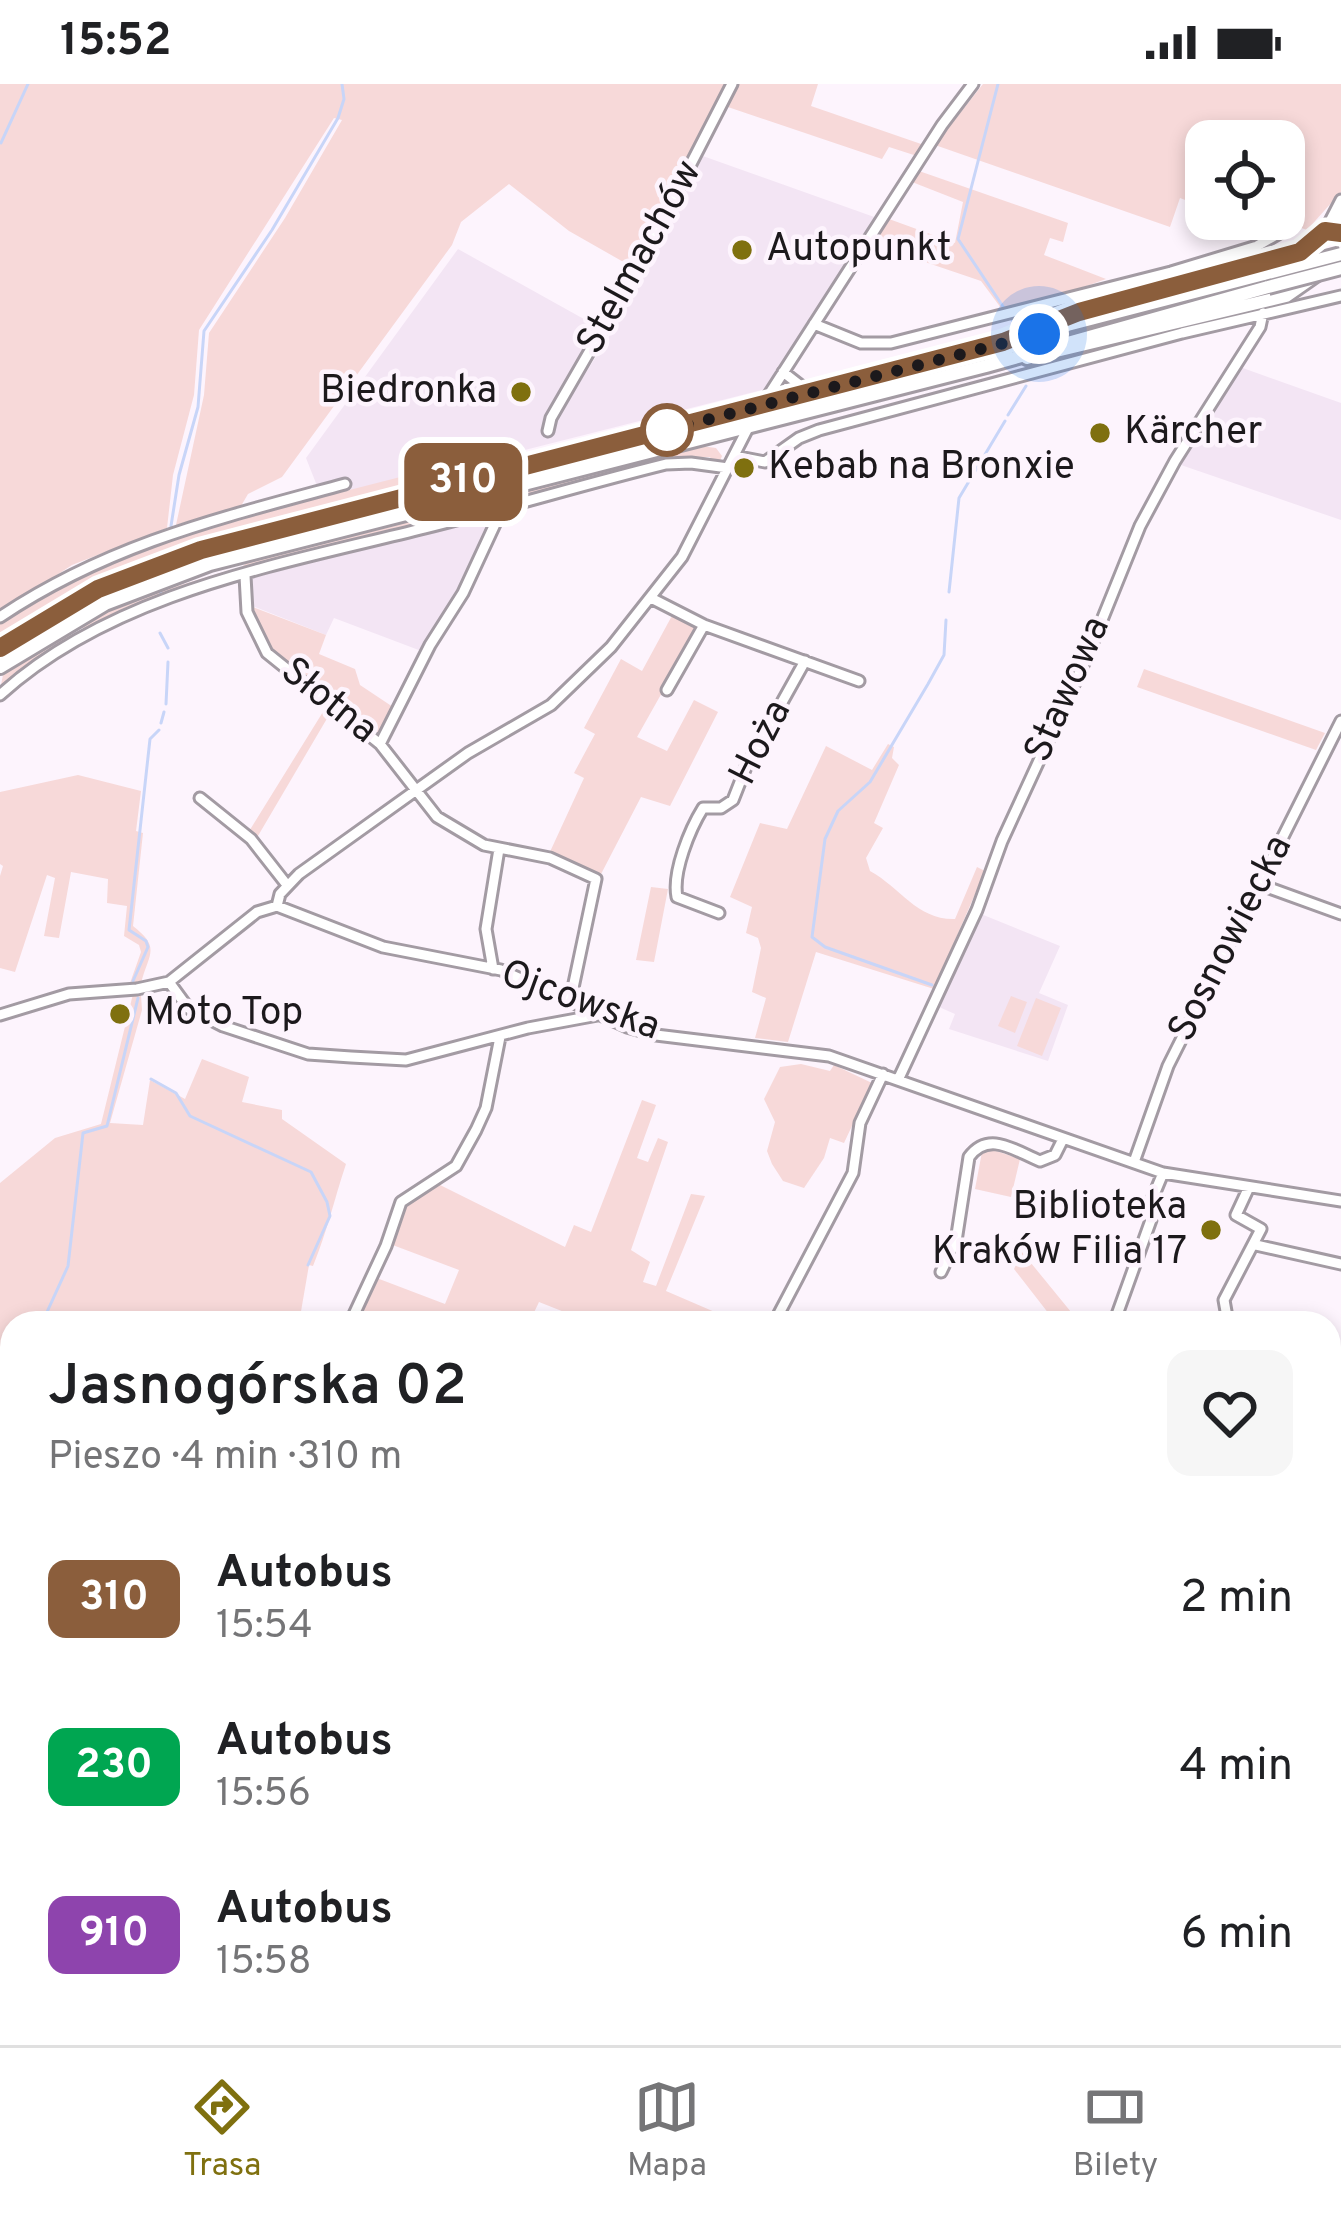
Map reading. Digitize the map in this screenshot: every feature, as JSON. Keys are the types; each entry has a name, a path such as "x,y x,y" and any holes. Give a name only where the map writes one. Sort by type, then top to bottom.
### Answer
{"main road":[{"path":"1003,342 1079,312 1308,250"},
{"path":"0,667 50,634 137,589 210,564 1007,360 1341,254"},
{"path":"0,648 98,589 201,550 1003,342 1266,281 1335,275"},
{"path":"1007,360 1040,357 1286,296 1335,275"}],"street":[{"name":"Stelmachów","path":"548,431 732,84"},
{"path":"0,1015 69,994 169,982 257,912 277,906 287,885 468,754 551,705 611,647 682,557 750,424 973,84"},
{"path":"704,436 719,440 734,456 765,462 819,430 1339,297 1335,275 1310,263 1308,250 1314,237 1325,231 1341,200"},
{"path":"1325,231 1340,233 1341,213"},
{"path":"814,324 862,343 891,344 1171,272 1268,240"},
{"name":"Stawowa","path":"898,1080 971,924 1002,841 1089,652 1140,526 1174,460 1260,327 1263,313"},
{"path":"783,372 801,386 820,390"},
{"path":"0,694 85,636 168,598 666,464 728,468"},
{"path":"0,617 82,568 154,537 345,484"},
{"path":"380,744 430,645 463,593 502,508"},
{"path":"210,564 233,567 245,576"},
{"name":"Słotna","path":"245,576 248,612 267,653 380,744 447,825 499,849 550,858 596,879 570,1002"},
{"path":"651,598 704,625 859,681"},
{"path":"668,690 704,625"},
{"path":"50,634 73,629 85,636"},
{"name":"Hoża","path":"719,913 676,897 675,886 693,829 703,808 722,808 733,800 746,766 805,661"},
{"name":"Sosnowiecka","path":"1134,1162 1168,1066 1341,721"},
{"path":"200,797 251,839 287,885"},
{"path":"493,969 486,929 499,849"},
{"path":"1261,885 1341,914"},
{"name":"Ojcowska","path":"277,906 383,947 526,980 598,1015 656,1035 809,1051 1163,1173 1341,1201"},
{"path":"169,982 188,1008 205,1018 308,1054 406,1060 598,1015"},
{"path":"356,1311 386,1246 400,1202 456,1166 476,1130 486,1108 500,1037"},
{"path":"780,1311 853,1173 860,1124 883,1074"},
{"path":"940,1272 956,1241 974,1148 1002,1144 1040,1161 1055,1155 1063,1139"},
{"path":"1118,1311 1163,1173"},
{"path":"1226,1311 1224,1300 1261,1229 1236,1215 1250,1187"},
{"path":"1256,1244 1341,1264"},
{"path":"0,1776 0,1822"}],"shaded area":[{"path":"0,84 728,84 634,268 569,231 509,184 461,222 452,245 282,477 248,494 241,506 176,525 204,395 209,333 342,120 334,118 199,330 194,395 173,475 167,528 72,565 0,613"},
{"path":"736,84 818,84 811,106 924,145 917,156 889,147 882,159 725,106"},
{"path":"983,84 1341,84 1341,192 1307,230 1305,120 1185,120 1185,200 1180,198 1170,227 935,145"},
{"path":"700,155 877,218 766,389 323,501 306,458 458,249 600,328 571,381 578,385 611,333 609,324"},
{"path":"919,171 1068,223 1063,242 1050,238 1044,255 1106,279 1023,309 1021,303 1001,308 981,281 872,244 889,219 955,243 963,202 912,182"},
{"path":"1240,367 1341,403 1341,520 1181,465"},
{"path":"701,446 716,448 722,456 719,463 710,457 676,458 242,567 246,563"},
{"path":"498,455 488,464 298,512 173,551 55,604 0,638 0,620 50,588 158,539"},
{"path":"493,515 497,518 461,593 424,652 334,618 326,635 250,605 252,578"},
{"path":"230,570 235,574 87,630 79,626 138,598"},
{"path":"250,606 326,635 319,654 355,669 360,685 393,707 381,734 376,736 269,650"},
{"path":"674,612 699,627 637,737 667,751 694,700 718,712 670,806 641,797 600,876 549,854 584,778 574,773 595,734 584,728 621,659 642,671"},
{"path":"73,635 0,690 3,675 59,638"},
{"path":"1144,669 1325,733 1316,750 1137,687"},
{"path":"326,707 332,710 255,841 248,833"},
{"path":"888,744 894,747 892,758 899,765 874,823 883,828 866,858 870,871 920,909 955,919 977,867 985,871 934,989 816,952 788,1042 755,1038 766,998 752,992 761,948 758,938 746,933 752,907 730,897 760,823 787,829 826,746 872,770"},
{"path":"78,775 141,791 136,831 143,833 133,926 147,940 150,952 141,983 129,986 141,952 139,945 124,936 127,906 107,903 108,879 71,872 59,938 44,936 55,878 47,875 15,972 0,968 0,792"},
{"path":"651,887 668,889 654,962 636,960"},
{"path":"981,914 1060,946 1039,993 1068,1005 1048,1061 949,1029 955,1014 939,1007"},
{"path":"133,994 141,995 142,1010 110,1123 143,1125 150,1080 185,1099 202,1059 249,1077 242,1102 282,1110 282,1119 346,1164 318,1253 313,1266 309,1265 301,1311 0,1311 0,1183 55,1138 101,1124"},
{"path":"1011,996 1027,1002 1015,1033 998,1026"},
{"path":"1036,998 1061,1008 1042,1056 1017,1046"},
{"path":"801,1064 830,1071 834,1065 872,1083 844,1143 830,1138 824,1158 804,1188 783,1181 772,1164 767,1151 775,1122 764,1099 780,1067"},
{"path":"642,1100 656,1105 637,1158 648,1162 658,1138 668,1142 631,1250 650,1262 643,1282 656,1286 691,1194 705,1196 666,1291 712,1311 562,1311 539,1302 535,1311 360,1311 374,1277 445,1304 459,1270 390,1244 406,1207 438,1184 565,1247 574,1225 591,1232"},
{"path":"993,1150 1020,1159 1011,1197 975,1189 982,1152"},
{"path":"1022,1252 1070,1311 1047,1311 1014,1269"}],"waterway":[{"path":"1,143 28,84"},
{"path":"171,526 198,407 204,331 272,230 338,118 344,99 342,84"},
{"path":"998,84 958,239 1006,311"},
{"path":"1011,318 1016,327"},
{"path":"1008,415 1026,386"},
{"path":"949,592 959,498 1005,421"},
{"path":"160,597 161,591"},
{"path":"932,985 825,947 812,937 825,839 838,811 870,782 928,684 944,655 946,620"},
{"path":"160,633 168,648"},
{"path":"166,704 168,662"},
{"path":"161,723 164,712"},
{"path":"133,981 148,947 129,930 150,739 159,730"},
{"path":"47,1311 68,1266 83,1133 107,1126 138,998"},
{"path":"151,1079 176,1093 190,1116 311,1172 330,1216 308,1265"}],"bus line":[{"name":"310","path":"0,648 98,589 201,550 1003,342 1079,312 1308,250 1314,237 1325,231 1341,233"}],"place":[{"name":"Autopunkt","path":"742,250"},
{"name":"Biedronka","path":"521,392"},
{"name":"Kärcher","path":"1100,433"},
{"name":"Kebab na Bronxie","path":"744,468"},
{"name":"Moto Top","path":"120,1014"},
{"name":"Biblioteka Kraków Filia 17","path":"1211,1230"}],"route":[{"path":"667,430 1039,334"}]}
